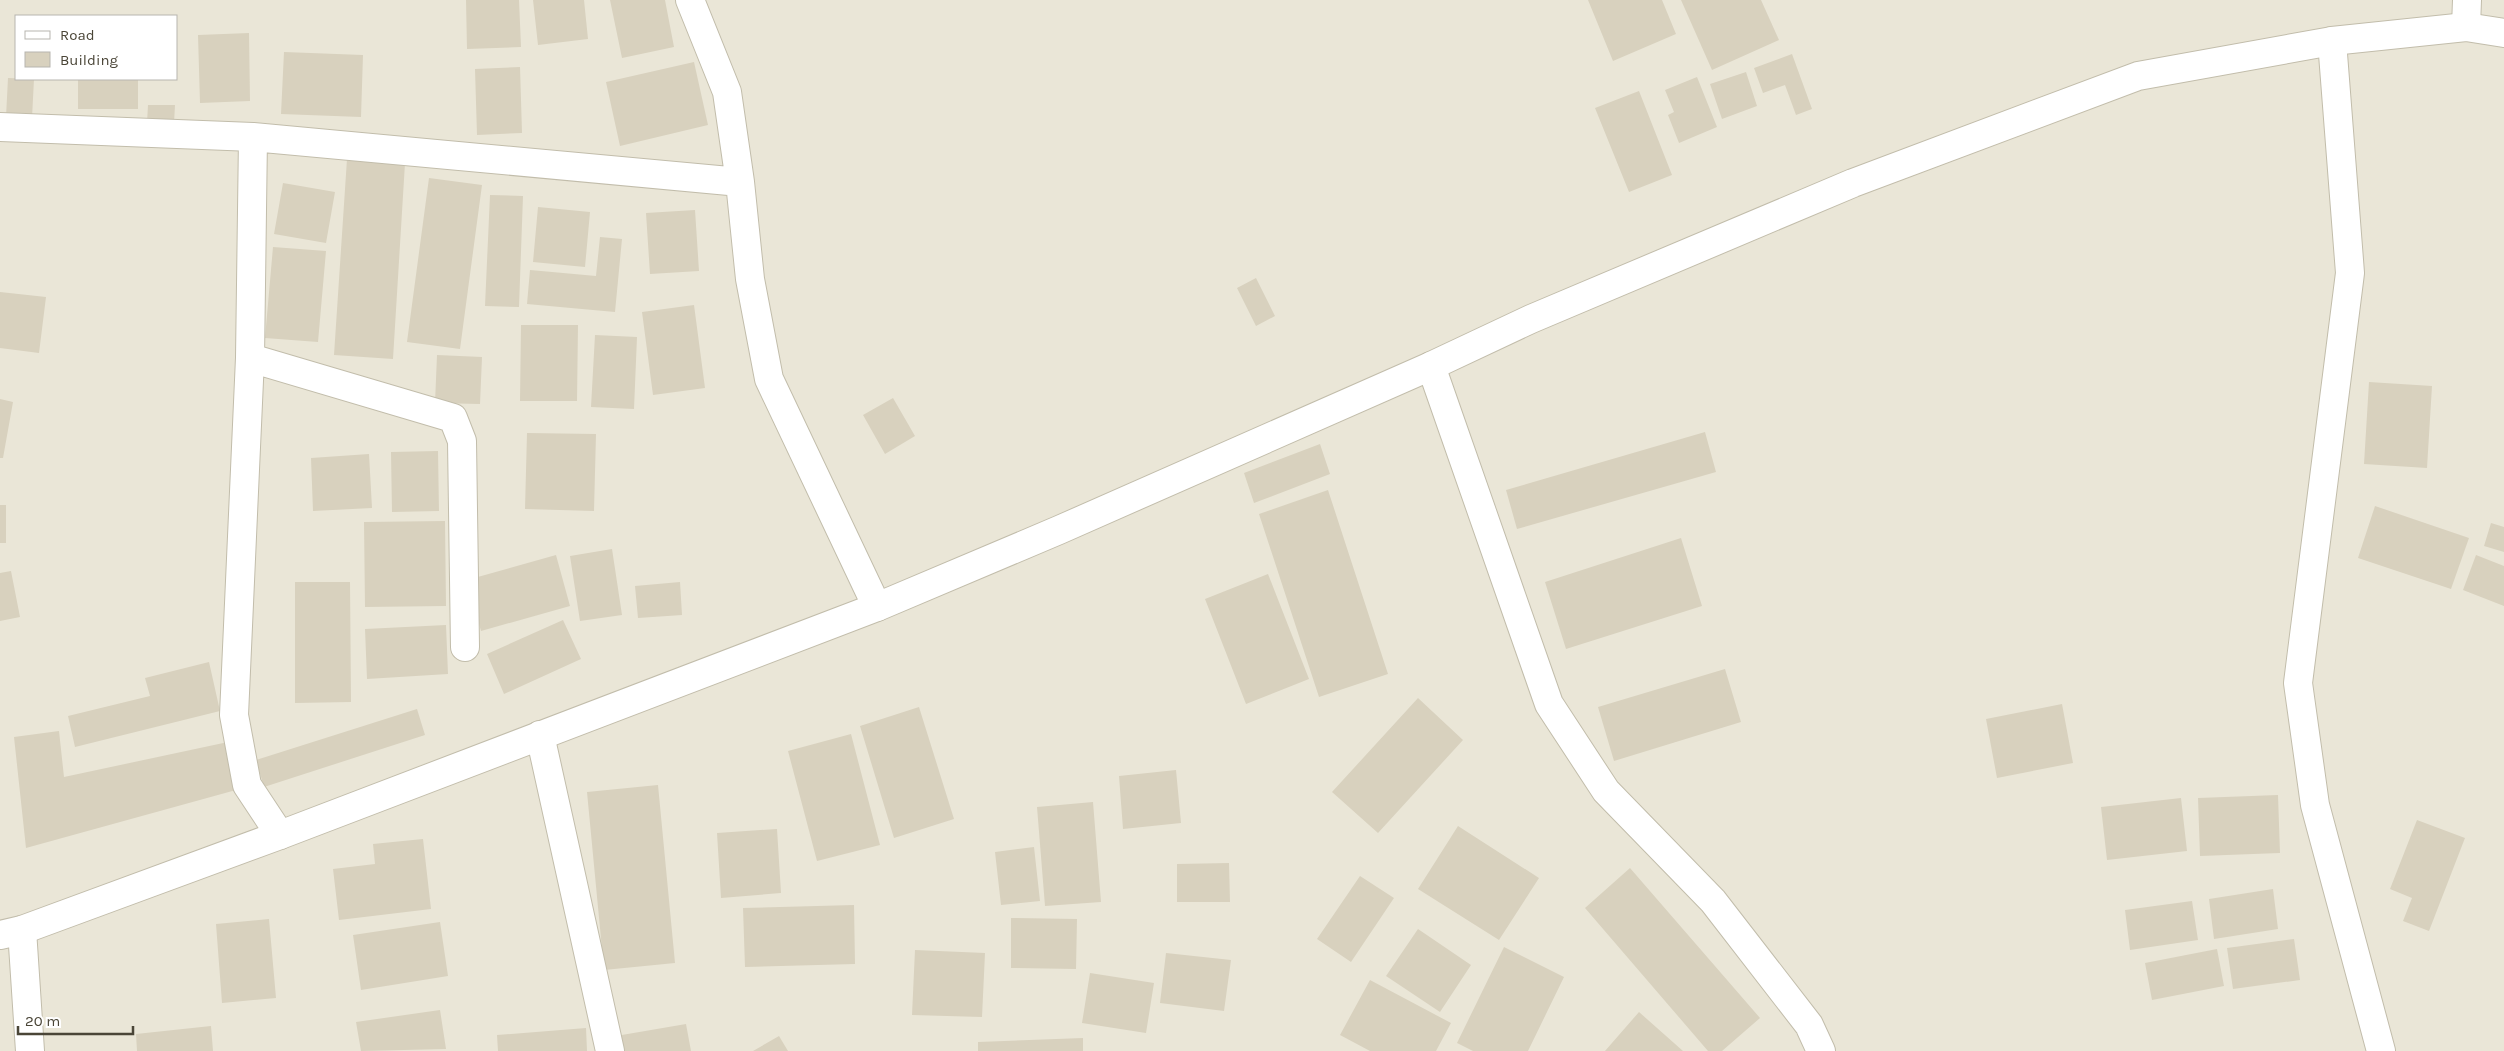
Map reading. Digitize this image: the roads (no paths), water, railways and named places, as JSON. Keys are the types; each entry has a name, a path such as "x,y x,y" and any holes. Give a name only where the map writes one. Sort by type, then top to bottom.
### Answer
{"street":[{"path":"690,0 727,92 740,182 750,279 769,379 877,607"},
{"path":"2466,27 2467,0"},
{"path":"30,1051 11,933 280,835 877,607 1059,530 1431,366 1540,315 1853,183 2138,76 2332,41 2466,27 2504,33"},
{"path":"2332,41 2350,273 2298,683 2315,805 2382,1051"},
{"path":"0,127 253,137 740,182"},
{"path":"253,137 250,358 234,715 247,785 280,835"},
{"path":"250,358 453,418 462,441 465,647"},
{"path":"1431,366 1549,704 1606,790 1713,901 1809,1025 1821,1051"},
{"path":"540,736 610,1051"}]}
